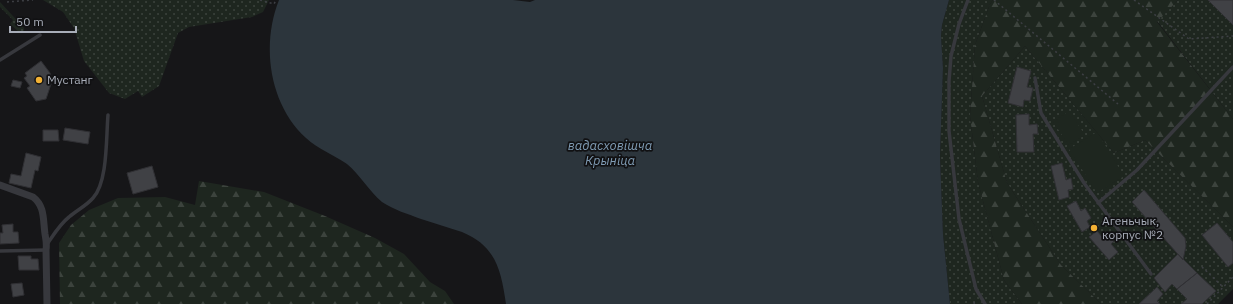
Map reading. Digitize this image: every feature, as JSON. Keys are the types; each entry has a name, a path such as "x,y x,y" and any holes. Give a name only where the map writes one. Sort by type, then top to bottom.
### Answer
{"street":[{"path":"0,185 28,194 36,200 42,209 47,247 48,304"}],"lane":[{"path":"968,0 959,24 951,56 949,81 949,131 959,220 976,289 985,304"},
{"path":"0,60 40,35"},
{"path":"1098,203 1137,170 1233,67"},
{"path":"1035,78 1041,113 1084,183 1151,274"},
{"path":"0,251 47,247 65,220 93,198 100,188 104,173 108,115"}],"path":[{"path":"7,2 33,0"},
{"path":"260,0 274,4 276,0"},
{"path":"994,0 1118,104"},
{"path":"1134,0 1189,39 1233,36"},
{"path":"1202,267 1223,287"},
{"path":"1208,304 1233,277"}],"green space":[{"path":"43,0 269,0 263,12 252,17 189,27 178,33 159,86 142,97 138,91 125,99 109,93 84,61 74,28 63,12"},
{"path":"949,0 993,0 990,4 975,45 970,116 978,182 1004,280 1022,304 950,304 943,234 940,156 943,68 941,36 942,25"},
{"path":"993,0 1178,0 1157,22 1233,119 1233,227 1145,140 1114,153 1025,46 982,96 1007,183 1061,265 1101,304 1022,304 1004,280 978,182 970,116 975,45 990,4"},
{"path":"1178,0 1233,0 1233,119 1157,21"},
{"path":"0,2 24,28 24,32 20,33 10,24 13,20 0,7"},
{"path":"1025,46 1114,153 1145,140 1233,227 1233,289 1218,304 1101,304 1061,265 1007,183 982,96"},
{"path":"1069,111 1085,135 1069,145 1053,122"},
{"path":"1097,132 1124,176 1097,193 1069,149"},
{"path":"199,181 264,192 375,238 404,254 430,282 445,291 454,304 60,304 59,243 71,225 89,210 118,198 165,197 195,205"}],"water":[{"name":"вадасховішча Крыніца","path":"279,0 513,0 530,2 535,0 949,0 942,25 941,36 943,68 940,156 943,234 950,304 506,304 499,270 495,260 483,244 462,232 406,214 382,202 347,164 311,142 293,124 276,91 272,73 270,36 273,17"}],"building":[{"path":"1208,0 1233,0 1233,25"},
{"name":"Мустанг","path":"41,61 50,73 52,81 46,99 36,101 27,88 30,86 24,78 27,76 25,73"},
{"path":"1017,67 1031,71 1027,87 1033,88 1030,101 1024,100 1023,107 1008,103"},
{"path":"13,80 22,82 20,88 11,86"},
{"path":"1029,114 1029,125 1037,124 1038,134 1033,134 1034,152 1017,152 1016,115"},
{"path":"65,128 90,132 88,144 63,140"},
{"path":"43,130 58,130 59,141 43,141"},
{"path":"26,153 41,157 38,171 35,170 31,188 9,183 11,174 21,176"},
{"path":"1062,163 1066,180 1071,178 1073,189 1068,190 1069,197 1059,200 1051,166"},
{"path":"152,166 158,187 133,194 127,173"},
{"path":"1144,190 1185,238 1186,246 1183,260 1132,202"},
{"path":"1076,201 1081,211 1085,208 1091,218 1087,221 1090,227 1082,232 1067,206"},
{"path":"1217,223 1233,242 1233,263 1228,267 1202,235"},
{"path":"13,224 13,232 18,232 19,243 0,244 0,233 3,233 2,225"},
{"path":"1097,231 1104,239 1108,234 1114,241 1111,244 1118,252 1109,260 1089,237"},
{"path":"1178,254 1197,273 1177,289 1172,284 1165,292 1154,278"},
{"path":"18,256 31,256 31,259 38,259 39,270 19,270"},
{"path":"1197,273 1216,291 1202,304 1181,304 1187,299 1177,289"},
{"path":"22,283 24,295 13,297 11,284"},
{"path":"1157,287 1163,294 1157,301 1160,304 1139,304"}],"place":[{"name":"Мустанг","path":"39,80"},
{"name":"Агеньчык, корпус №2","path":"1094,228"}]}
